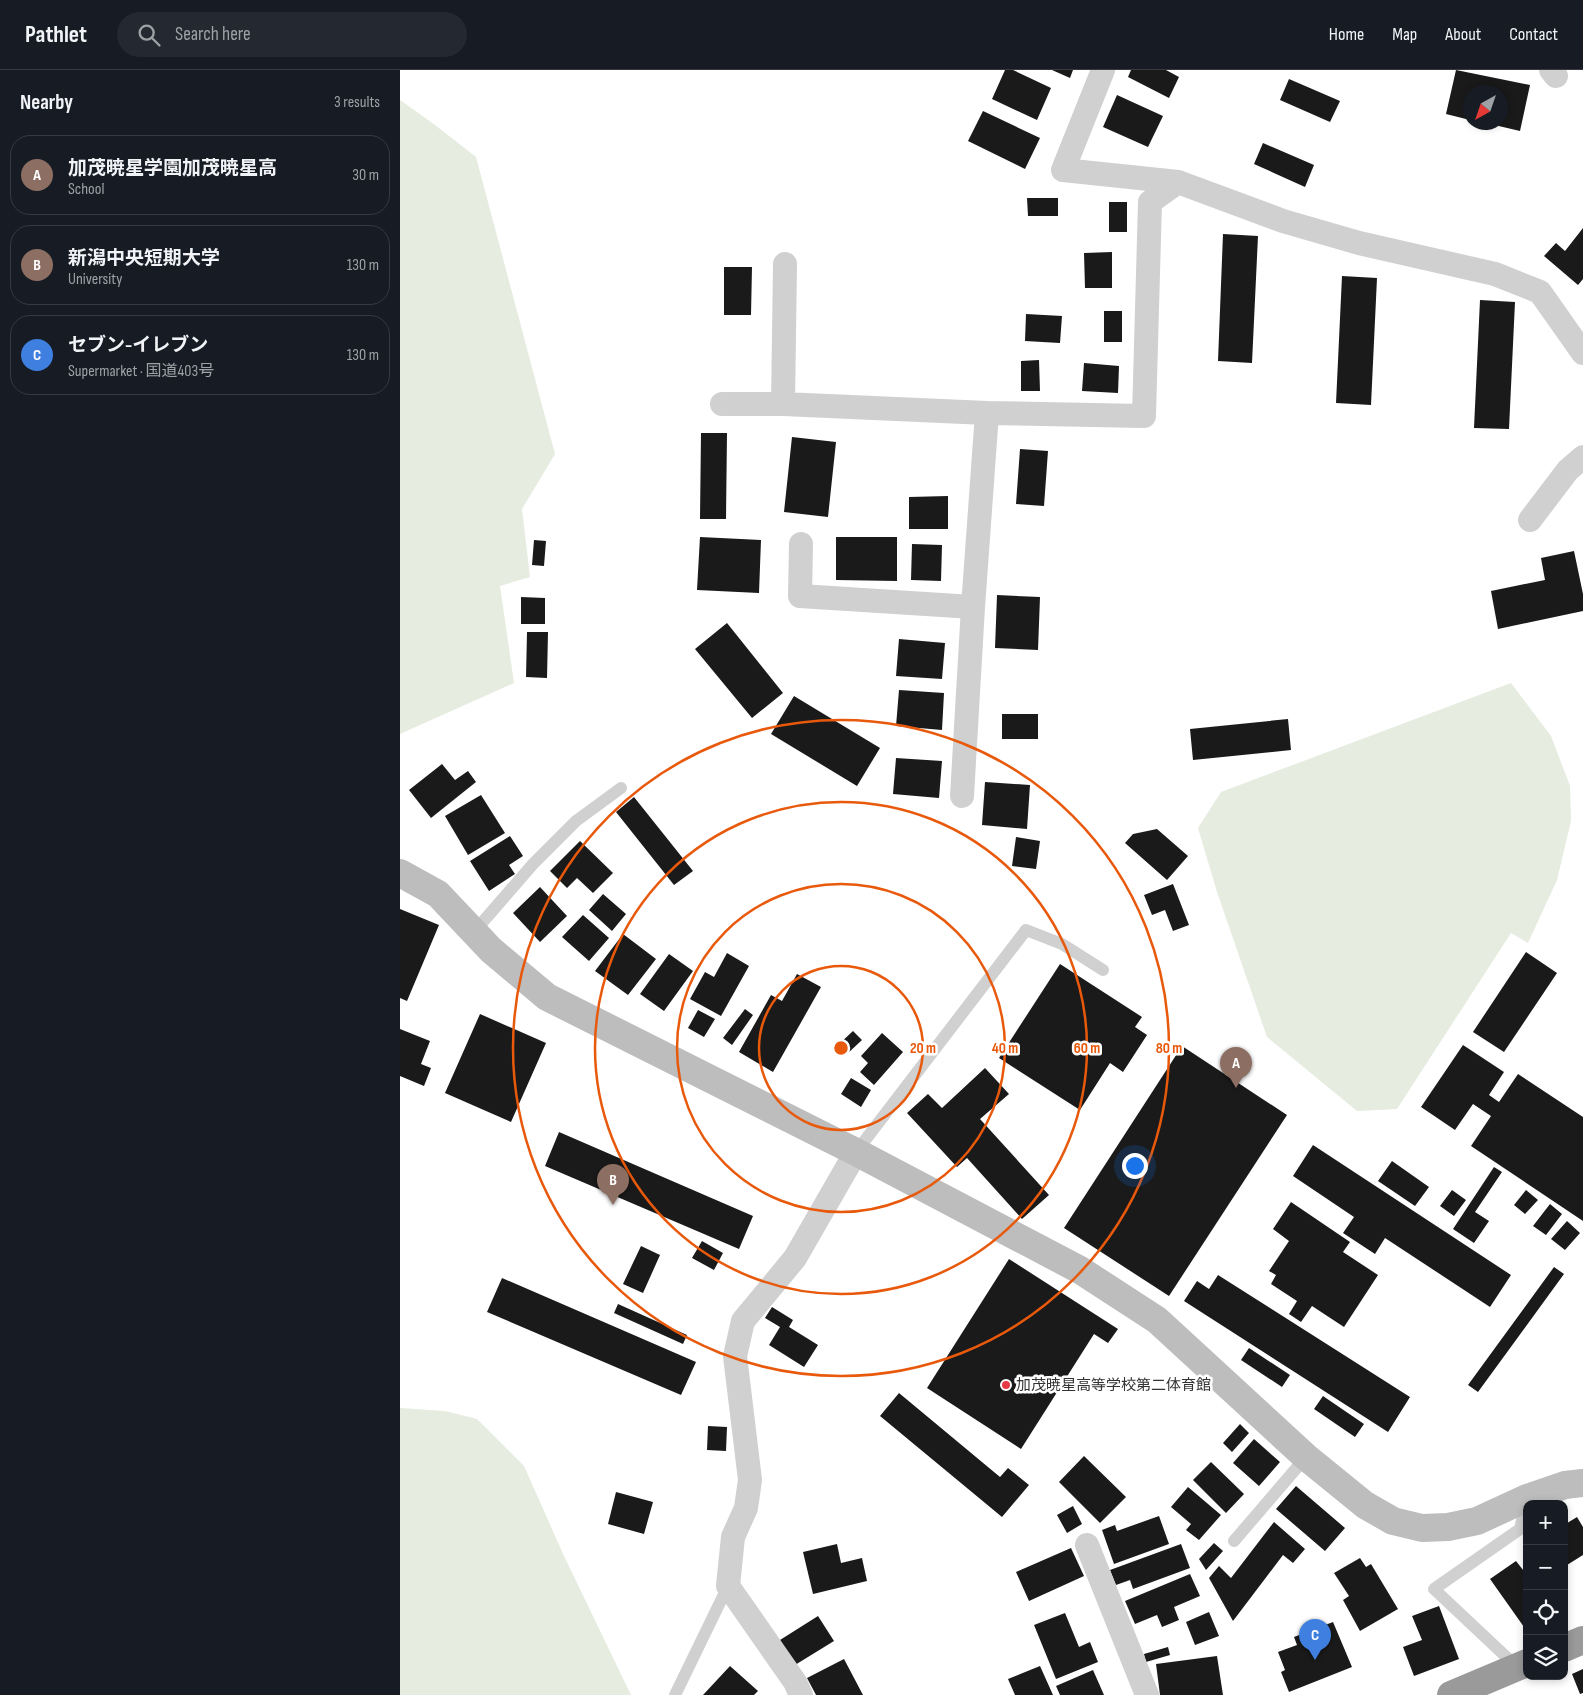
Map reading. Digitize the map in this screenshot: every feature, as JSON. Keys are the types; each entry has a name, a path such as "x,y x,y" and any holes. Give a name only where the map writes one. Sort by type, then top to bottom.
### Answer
{"highway":[{"path":"1568,1646 1583,1640"},
{"path":"1451,1695 1522,1665"}],"street":[{"path":"1103,70 1063,170 1178,182 1283,221 1359,243 1495,274 1540,292 1583,353"},
{"path":"722,404 783,404 988,413 1144,416 1150,202 1178,182"},
{"path":"783,404 784,264"},
{"path":"962,796 973,607 988,413"},
{"path":"1530,520 1568,470 1583,457"},
{"path":"801,544 800,596 973,607"},
{"path":"400,873 438,894 491,950 547,996 856,1152 1080,1270 1157,1320 1306,1456 1365,1505 1392,1521 1422,1528 1448,1527 1477,1521 1527,1498 1565,1485 1583,1483"},
{"path":"801,1695 795,1682 728,1586 734,1537 746,1508 750,1480 735,1356 743,1321 795,1258 856,1152"},
{"path":"1087,1545 1147,1695"}],"lane":[{"path":"474,932 533,864 576,821 621,788"},
{"path":"856,1152 1026,930 1062,944 1103,970"},
{"path":"1234,1541 1306,1456"},
{"path":"1522,1665 1434,1589 1520,1529 1527,1498"},
{"path":"674,1695 728,1586"}],"shaded area":[{"path":"400,100 476,157 555,454 522,509 530,577 500,586 514,683 400,734"},
{"path":"1511,683 1551,736 1570,786 1571,821 1557,880 1528,943 1511,933 1397,1109 1357,1111 1267,1037 1217,892 1198,828 1221,792"},
{"path":"400,1408 445,1411 477,1419 524,1466 564,1556 631,1695 400,1695"}],"building":[{"path":"1005,70 1013,70 1051,88 1037,120 992,99"},
{"path":"1052,70 1073,70 1070,78"},
{"path":"1131,70 1166,70 1179,77 1169,98 1128,77"},
{"path":"1456,70 1530,85 1520,131 1508,128 1508,85 1463,85 1463,118 1446,114"},
{"path":"1289,79 1340,101 1330,122 1280,100"},
{"path":"1117,95 1163,116 1148,147 1103,127"},
{"path":"983,111 1040,138 1025,169 968,141"},
{"path":"1263,143 1314,165 1305,187 1254,164"},
{"path":"1027,198 1058,198 1058,216 1028,216"},
{"path":"1109,202 1127,202 1127,232 1109,232"},
{"path":"1583,228 1583,279 1578,285 1544,256 1556,243 1565,251"},
{"path":"1223,234 1258,236 1252,363 1218,361"},
{"path":"1112,252 1112,288 1085,288 1084,253"},
{"path":"724,267 752,267 751,315 724,315"},
{"path":"1342,276 1377,278 1371,405 1336,403"},
{"path":"1480,300 1515,302 1509,429 1474,428"},
{"path":"1104,311 1122,311 1122,342 1104,342"},
{"path":"1026,314 1062,316 1060,343 1025,341"},
{"path":"1039,360 1040,391 1021,391 1021,361"},
{"path":"1084,363 1119,366 1118,393 1082,391"},
{"path":"701,433 727,433 726,519 700,519"},
{"path":"792,437 836,442 828,517 784,512"},
{"path":"1020,449 1048,451 1044,506 1016,504"},
{"path":"948,496 948,529 909,529 909,497"},
{"path":"700,537 761,540 759,593 697,590"},
{"path":"836,537 897,537 897,581 836,580"},
{"path":"534,540 546,541 544,566 532,565"},
{"path":"912,544 942,545 941,581 911,580"},
{"path":"1574,551 1583,594 1583,611 1498,629 1491,591 1545,580 1541,558"},
{"path":"997,595 1040,597 1038,650 995,648"},
{"path":"521,597 545,598 545,624 521,624"},
{"path":"727,623 783,693 752,718 695,649"},
{"path":"527,632 548,632 547,678 526,677"},
{"path":"899,639 945,643 942,679 896,676"},
{"path":"899,690 944,693 942,730 896,726"},
{"path":"794,696 880,748 857,786 771,734"},
{"path":"1002,714 1038,714 1038,739 1002,739"},
{"path":"1288,719 1291,750 1193,760 1190,729"},
{"path":"896,758 942,761 939,798 893,794"},
{"path":"442,764 455,780 468,771 476,782 431,818 409,790"},
{"path":"985,782 1030,785 1027,829 982,825"},
{"path":"481,795 505,833 468,855 445,816"},
{"path":"634,797 693,871 674,885 616,812"},
{"path":"1157,829 1188,856 1167,880 1125,843 1133,834"},
{"path":"510,836 523,856 509,865 515,874 489,891 470,861"},
{"path":"1016,837 1040,841 1036,869 1012,866"},
{"path":"580,841 613,873 593,893 577,878 567,888 550,871"},
{"path":"1173,884 1189,925 1173,931 1165,910 1152,915 1144,895"},
{"path":"540,887 567,916 540,942 513,913"},
{"path":"603,894 626,914 612,931 589,910"},
{"path":"400,909 439,925 407,1001 400,998"},
{"path":"583,915 609,938 589,961 562,937"},
{"path":"623,934 656,959 628,995 595,971"},
{"path":"1526,952 1557,973 1504,1052 1473,1032"},
{"path":"727,953 749,966 721,1016 690,999 705,972 714,977"},
{"path":"669,954 693,971 664,1011 640,994"},
{"path":"1060,964 1142,1017 1135,1027 1147,1035 1123,1072 1110,1063 1080,1110 999,1058"},
{"path":"797,974 821,987 773,1072 739,1052 771,995 782,1001"},
{"path":"745,1009 753,1015 732,1045 723,1038"},
{"path":"698,1010 715,1019 704,1037 688,1028"},
{"path":"480,1014 546,1043 511,1122 445,1093"},
{"path":"400,1029 430,1041 421,1064 431,1068 424,1086 400,1076"},
{"path":"853,1031 862,1040 847,1054 838,1045"},
{"path":"882,1033 903,1052 874,1085 860,1072 868,1063 861,1056"},
{"path":"1463,1045 1504,1072 1489,1095 1499,1102 1518,1074 1583,1117 1583,1221 1471,1146 1491,1116 1473,1104 1455,1130 1421,1107"},
{"path":"1182,1046 1287,1115 1169,1296 1064,1228"},
{"path":"985,1068 1009,1094 980,1119 1049,1195 1022,1219 967,1158 957,1167 907,1113 928,1094 942,1108"},
{"path":"851,1078 871,1090 861,1107 841,1094"},
{"path":"559,1132 753,1216 739,1249 545,1166"},
{"path":"1313,1145 1511,1275 1490,1307 1385,1238 1375,1254 1343,1233 1354,1217 1293,1176"},
{"path":"1392,1161 1429,1187 1415,1206 1378,1181"},
{"path":"1494,1167 1502,1172 1475,1212 1489,1221 1474,1243 1453,1229"},
{"path":"1452,1190 1466,1200 1454,1216 1440,1206"},
{"path":"1526,1190 1538,1200 1525,1214 1514,1205"},
{"path":"1291,1202 1350,1242 1343,1252 1378,1275 1344,1327 1312,1306 1301,1322 1289,1314 1297,1301 1271,1284 1276,1275 1269,1271 1289,1241 1273,1229"},
{"path":"1550,1204 1562,1214 1546,1235 1533,1226"},
{"path":"1567,1221 1580,1233 1565,1250 1551,1239"},
{"path":"702,1241 723,1253 714,1270 692,1258"},
{"path":"641,1246 660,1255 643,1293 623,1284"},
{"path":"1009,1259 1118,1329 1108,1343 1094,1334 1021,1449 927,1388"},
{"path":"1554,1267 1564,1274 1478,1392 1468,1385"},
{"path":"1218,1275 1410,1397 1388,1432 1184,1301 1197,1281 1209,1289"},
{"path":"502,1278 696,1362 681,1395 487,1312"},
{"path":"618,1304 687,1335 683,1344 614,1313"},
{"path":"772,1307 793,1320 789,1327 818,1345 804,1367 769,1345 780,1327 765,1318"},
{"path":"1249,1348 1290,1375 1282,1387 1241,1360"},
{"path":"899,1393 1000,1477 1008,1468 1029,1485 1002,1517 880,1416"},
{"path":"1323,1396 1364,1424 1355,1437 1314,1409"},
{"path":"1240,1424 1249,1433 1232,1452 1223,1443"},
{"path":"708,1426 727,1427 726,1451 707,1450"},
{"path":"1254,1439 1280,1462 1259,1486 1233,1463"},
{"path":"1084,1456 1126,1497 1100,1523 1059,1482"},
{"path":"1211,1462 1244,1494 1226,1513 1193,1480"},
{"path":"1296,1486 1345,1528 1325,1551 1276,1509"},
{"path":"1188,1487 1221,1515 1199,1540 1186,1530 1191,1524 1171,1507"},
{"path":"616,1492 653,1502 644,1534 608,1524"},
{"path":"1073,1506 1082,1524 1067,1533 1057,1515"},
{"path":"1159,1516 1169,1544 1114,1564 1102,1530 1115,1525 1117,1531"},
{"path":"1577,1517 1583,1527 1583,1555 1568,1564 1568,1545 1568,1523"},
{"path":"1274,1522 1305,1549 1293,1563 1283,1555 1233,1621 1209,1578 1219,1566 1231,1578"},
{"path":"1214,1543 1223,1551 1206,1570 1199,1559"},
{"path":"837,1544 841,1563 862,1558 867,1581 813,1594 803,1552"},
{"path":"1181,1544 1190,1568 1133,1589 1130,1580 1116,1585 1110,1570"},
{"path":"1071,1548 1084,1576 1029,1601 1016,1572"},
{"path":"1360,1558 1366,1567 1371,1564 1398,1609 1360,1631 1343,1600 1349,1596 1334,1573"},
{"path":"1516,1561 1523,1570 1523,1626 1490,1579"},
{"path":"1190,1574 1200,1596 1174,1607 1179,1620 1162,1627 1157,1615 1135,1624 1125,1601"},
{"path":"1439,1606 1459,1659 1414,1676 1403,1647 1422,1640 1412,1616"},
{"path":"1209,1612 1219,1636 1195,1645 1186,1622"},
{"path":"1065,1613 1079,1647 1090,1642 1098,1662 1056,1679 1034,1625"},
{"path":"818,1616 834,1641 795,1665 780,1640"},
{"path":"1333,1622 1352,1667 1289,1692 1281,1672 1285,1670 1278,1652 1297,1645 1294,1637"},
{"path":"1168,1647 1170,1655 1146,1662 1144,1654"},
{"path":"1217,1656 1223,1695 1160,1695 1156,1664"},
{"path":"844,1659 863,1695 816,1695 807,1678"},
{"path":"730,1666 758,1691 754,1695 703,1695"},
{"path":"1040,1666 1053,1695 1015,1695 1008,1679"},
{"path":"1583,1669 1583,1693 1580,1694 1572,1674"},
{"path":"1093,1670 1104,1695 1060,1695 1056,1686"}],"place":[{"name":"加茂暁星学園加茂暁星高","path":"1236,1088"},
{"name":"新潟中央短期大学","path":"613,1205"},
{"name":"加茂暁星高等学校第二体育館","path":"1006,1385"},
{"name":"セブン-イレブン","path":"1315,1660"}]}
